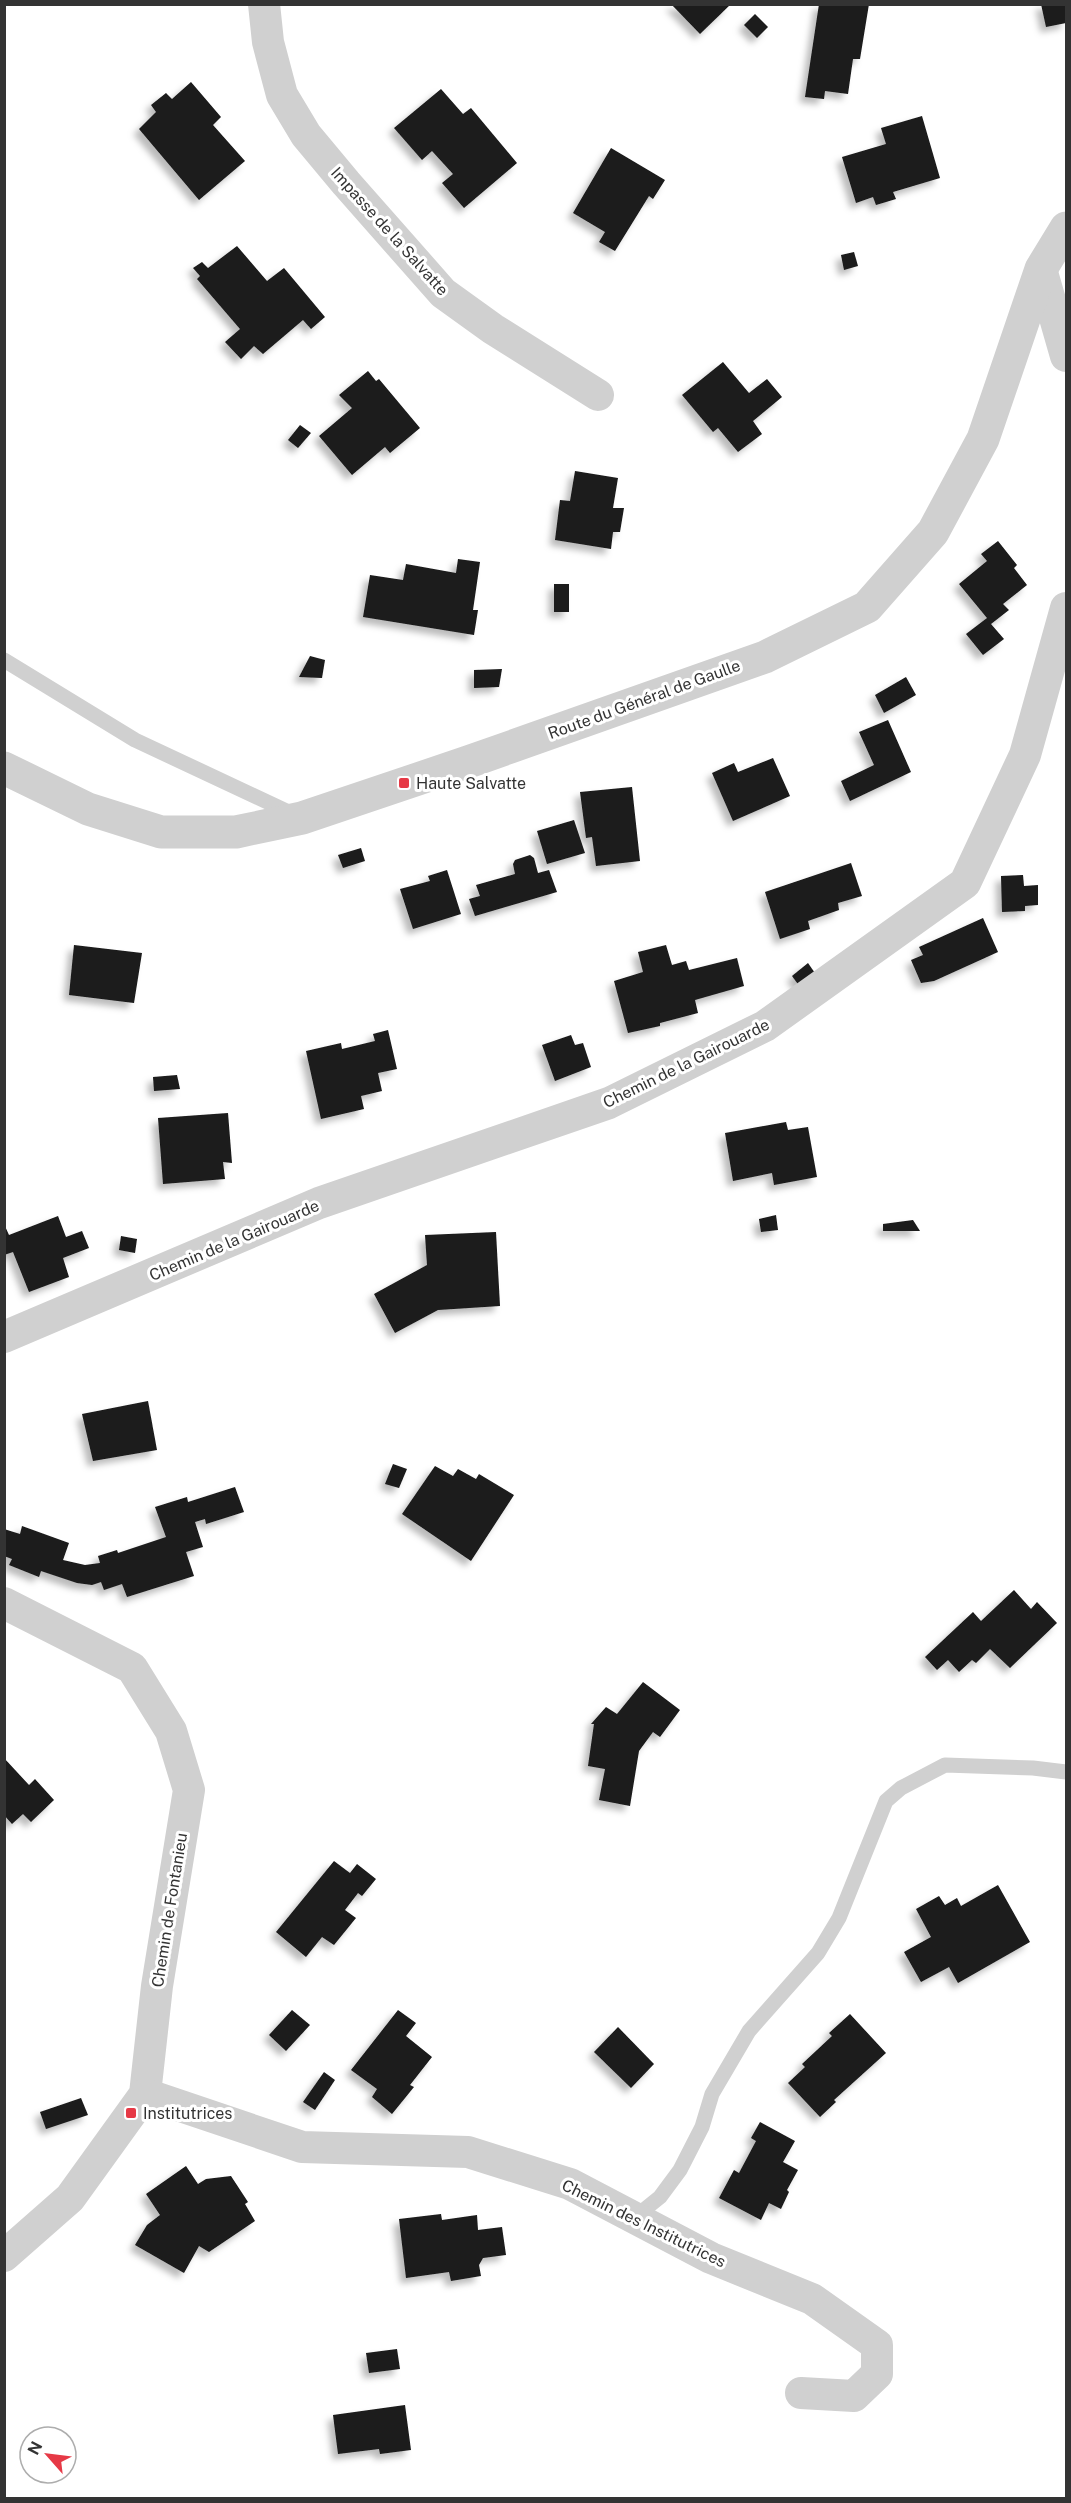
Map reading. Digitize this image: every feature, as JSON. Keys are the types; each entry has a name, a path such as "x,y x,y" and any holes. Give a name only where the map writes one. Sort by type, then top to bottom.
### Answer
{"street":[{"name":"Impasse de la Salvatte","path":"264,4 268,42 282,95 306,135 346,183 443,293 493,329 598,395"},
{"name":"Route du Général de Gaulle","path":"4,768 88,809 161,832 236,832 302,818 765,657 867,606 933,532 983,439 1041,269 1066,228"},
{"path":"1041,269 1066,356"},
{"name":"Chemin de la Gairouarde","path":"4,1337 319,1203 609,1103 765,1026 965,883 1025,755 1066,608"},
{"name":"Chemin de Fontanieu","path":"4,1603 132,1668 171,1731 189,1790 157,1986 145,2094 70,2198 4,2256"},
{"name":"Chemin des Institutrices","path":"145,2094 302,2147 468,2151 570,2184 711,2258 812,2299 877,2345 877,2374 854,2396 801,2393"}],"lane":[{"path":"4,660 135,740 302,818"},
{"path":"634,2218 660,2197 680,2170 702,2127 716,2087 749,2031 823,1944 839,1918 886,1801 901,1788 945,1765 1033,1768 1066,1772"}],"building":[{"path":"671,4 731,4 700,34"},
{"path":"819,4 869,4 860,59 853,59 848,94 825,91 824,99 805,97"},
{"path":"1041,4 1066,4 1066,23 1046,27"},
{"path":"755,14 768,27 757,38 744,25"},
{"path":"191,82 221,117 213,125 245,161 199,200 139,129 156,112 151,105 166,93 172,99"},
{"path":"441,89 463,114 471,108 517,163 464,208 442,183 453,174 432,151 422,160 394,128"},
{"path":"922,116 940,178 893,192 896,199 876,205 873,197 856,203 842,157 886,144 881,128"},
{"path":"611,148 665,180 653,199 649,196 615,251 599,242 605,232 573,213"},
{"path":"237,246 267,281 284,268 325,317 311,329 303,320 263,354 254,346 241,359 225,342 240,329 197,279 200,276 193,268 202,262 208,268"},
{"path":"854,252 858,266 844,270 841,255"},
{"path":"723,362 749,393 767,379 782,397 753,421 762,434 738,452 718,428 713,432 682,395"},
{"path":"368,371 376,381 379,379 420,428 390,453 385,447 352,475 319,436 352,408 339,395"},
{"path":"300,425 311,433 298,448 288,440"},
{"path":"575,471 618,478 613,508 624,508 620,532 613,532 611,549 555,540 560,500 570,501"},
{"path":"998,541 1017,565 1014,568 1027,585 1003,604 1009,610 991,624 1004,639 983,655 966,634 987,618 959,584 987,561 981,554"},
{"path":"458,559 480,562 473,610 478,610 474,635 363,617 370,575 403,580 406,564 456,573"},
{"path":"554,584 569,584 569,612 554,612"},
{"path":"310,656 325,660 322,678 299,677"},
{"path":"502,669 499,687 474,688 474,670"},
{"path":"906,677 916,695 884,713 875,695"},
{"path":"888,720 911,772 850,801 841,781 874,765 859,732"},
{"path":"773,758 790,796 733,821 712,773 734,763 738,772"},
{"path":"632,787 640,861 596,866 592,837 586,838 580,792"},
{"path":"574,820 585,853 547,864 537,831"},
{"path":"361,848 365,861 343,868 338,855"},
{"path":"530,855 534,858 538,873 549,870 557,892 475,916 469,899 480,896 476,885 515,874 513,864 515,860"},
{"path":"851,863 862,896 838,903 839,910 808,921 810,929 780,939 765,892"},
{"path":"447,870 461,914 413,929 400,889 430,881 428,876"},
{"path":"1023,875 1024,886 1038,885 1038,905 1025,906 1025,911 1002,912 1001,876"},
{"path":"983,918 998,952 934,981 921,983 911,960 923,955 919,947"},
{"path":"74,945 142,953 134,1003 69,995"},
{"path":"666,945 672,965 686,961 689,970 737,958 744,986 695,1000 698,1013 660,1023 660,1026 628,1033 614,981 643,972 638,952"},
{"path":"808,963 817,976 800,987 792,976"},
{"path":"388,1030 397,1069 378,1073 382,1091 361,1096 364,1109 321,1119 306,1051 341,1043 342,1049 375,1041 373,1034"},
{"path":"571,1035 575,1045 583,1043 591,1067 555,1081 542,1045"},
{"path":"177,1075 180,1089 154,1091 153,1077"},
{"path":"228,1113 232,1163 223,1162 225,1179 163,1184 158,1118"},
{"path":"786,1122 788,1130 808,1127 817,1177 774,1185 772,1173 733,1181 725,1133"},
{"path":"776,1215 778,1230 761,1232 759,1219"},
{"path":"58,1216 66,1237 82,1231 89,1248 63,1258 69,1277 29,1292 13,1252 4,1255 4,1224 9,1235"},
{"path":"913,1220 920,1231 883,1231 883,1224"},
{"path":"496,1232 500,1306 438,1310 395,1333 374,1294 427,1265 425,1235"},
{"path":"121,1236 137,1239 135,1253 119,1250"},
{"path":"148,1401 157,1450 93,1461 82,1414"},
{"path":"393,1464 407,1469 399,1488 385,1484"},
{"path":"435,1466 453,1476 458,1469 476,1479 479,1474 514,1495 471,1561 402,1514"},
{"path":"235,1487 244,1512 206,1524 205,1519 195,1522 203,1547 186,1552 194,1576 127,1597 122,1584 104,1590 101,1582 92,1585 77,1583 41,1571 39,1577 9,1565 12,1559 4,1556 4,1529 20,1534 22,1526 69,1543 63,1560 85,1565 100,1563 98,1556 117,1550 118,1553 166,1537 155,1507 187,1497 188,1502"},
{"path":"1014,1590 1031,1609 1037,1602 1057,1623 1010,1668 990,1649 976,1663 972,1660 959,1672 948,1660 937,1670 925,1657 973,1612 981,1621"},
{"path":"643,1682 680,1710 660,1737 653,1732 639,1751 630,1806 599,1800 605,1769 588,1766 594,1724 591,1724 606,1707 617,1714"},
{"path":"4,1758 29,1785 35,1779 54,1800 31,1822 23,1814 12,1824 4,1815"},
{"path":"334,1861 350,1873 357,1864 376,1879 362,1896 358,1893 345,1910 356,1918 334,1945 322,1937 306,1957 276,1932"},
{"path":"998,1885 1030,1942 958,1983 949,1967 921,1982 904,1952 931,1937 916,1909 939,1896 945,1905 957,1898 961,1906"},
{"path":"292,2010 310,2025 286,2051 269,2035"},
{"path":"398,2010 416,2023 406,2036 432,2057 410,2085 414,2087 392,2114 372,2097 377,2089 351,2070"},
{"path":"850,2014 886,2053 834,2100 836,2102 820,2117 788,2083 805,2067 802,2064 832,2036 829,2033"},
{"path":"618,2027 654,2064 631,2088 594,2052"},
{"path":"324,2072 335,2080 315,2110 303,2102"},
{"path":"81,2098 88,2115 46,2129 40,2112"},
{"path":"760,2122 795,2141 783,2162 798,2170 787,2190 789,2192 781,2209 769,2203 761,2220 719,2198 734,2170 739,2173 756,2141 751,2138"},
{"path":"186,2166 198,2184 206,2179 231,2176 248,2202 245,2204 255,2221 209,2252 199,2246 184,2273 135,2245 147,2225 160,2215 146,2194"},
{"path":"441,2214 442,2220 477,2215 478,2230 502,2227 506,2255 483,2258 479,2265 481,2276 451,2281 449,2272 406,2278 399,2219"},
{"path":"397,2349 400,2369 369,2373 366,2353"},
{"path":"405,2405 411,2450 380,2454 379,2449 338,2454 333,2415"}],"place":[{"name":"Haute Salvatte","path":"404,783"},
{"name":"Institutrices","path":"131,2113"}]}
